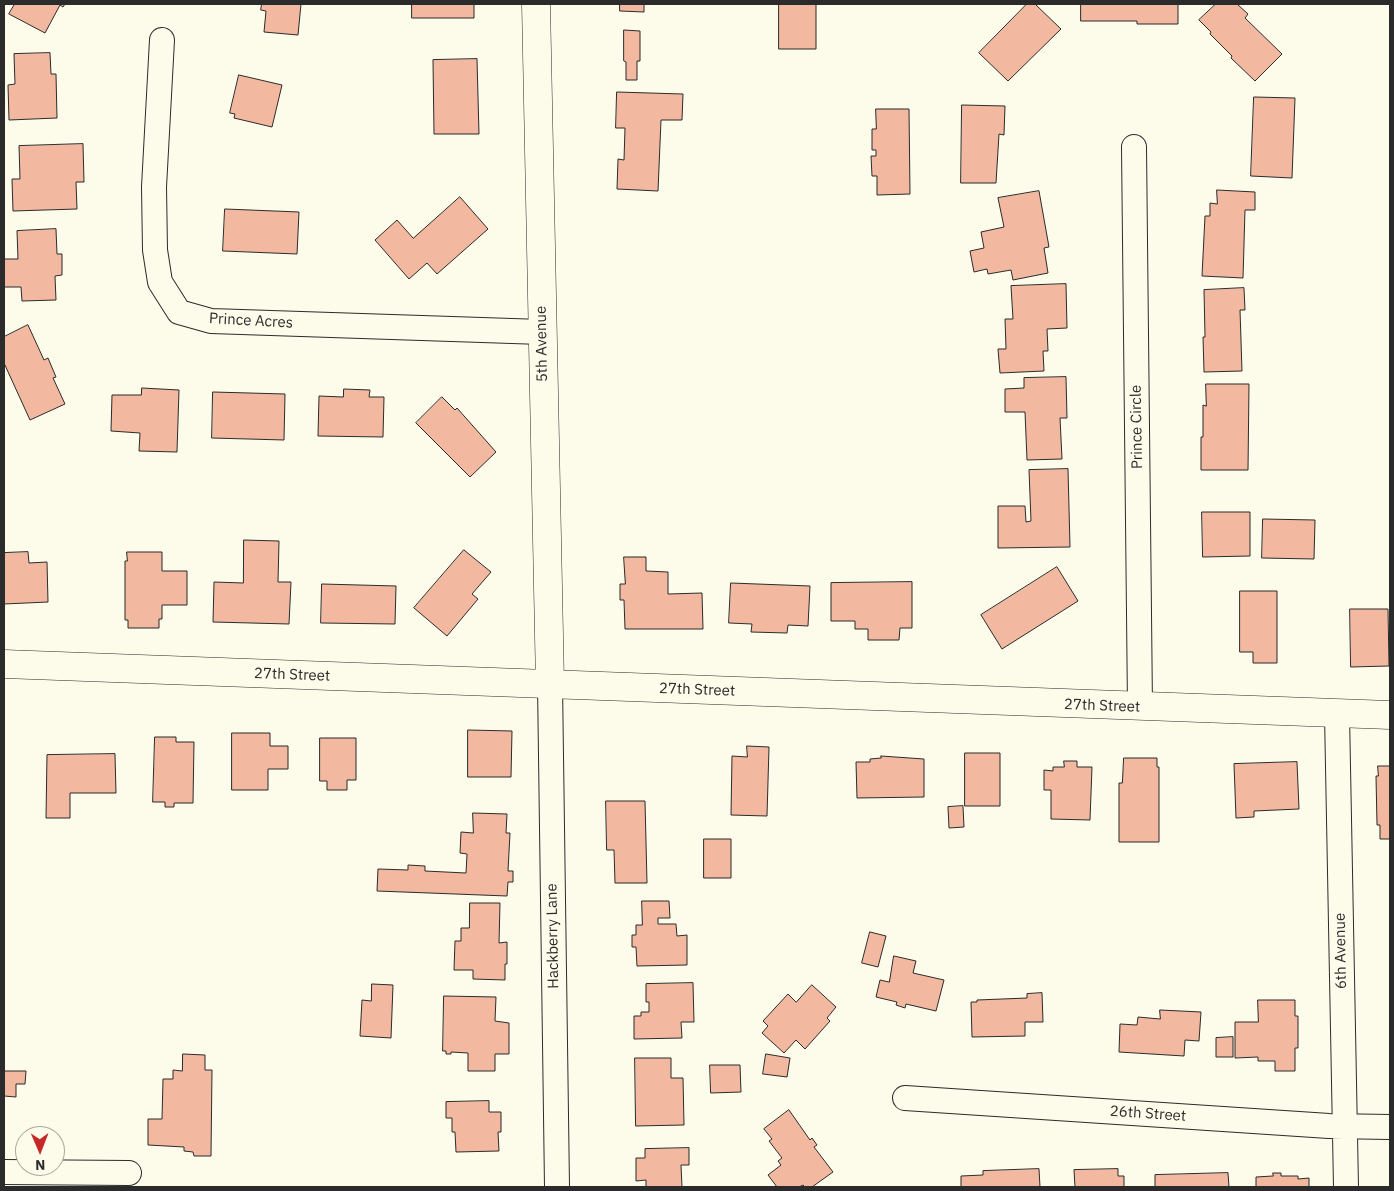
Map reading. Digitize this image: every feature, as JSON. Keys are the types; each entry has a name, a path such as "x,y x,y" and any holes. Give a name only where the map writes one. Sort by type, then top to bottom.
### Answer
{"street":[{"name":"5th Avenue","path":"536,4 550,684"},
{"name":"Prince Acres","path":"162,40 154,187 156,250 160,282 179,312 211,321 542,332"},
{"name":"Prince Circle","path":"1134,147 1140,707"},
{"name":"27th Street","path":"4,664 1390,715"},
{"name":"Hackberry Lane","path":"550,684 557,1187"},
{"name":"6th Avenue","path":"1337,714 1346,1187"},
{"name":"26th Street","path":"905,1098 1344,1126 1390,1127"},
{"path":"4,1172 129,1173"}],"building":[{"path":"15,4 65,4 63,7 60,5 45,33 9,14"},
{"path":"262,4 301,4 298,35 264,32 266,11 261,10"},
{"path":"412,4 474,4 474,18 412,18"},
{"path":"620,4 644,4 644,12 620,11"},
{"path":"779,4 816,4 816,49 779,49"},
{"path":"1027,4 1035,4 1061,29 1008,81 979,53"},
{"path":"1081,4 1178,4 1178,24 1137,24 1137,21 1081,21"},
{"path":"1216,4 1237,4 1248,14 1245,18 1282,54 1255,81 1231,58 1232,56 1199,20"},
{"path":"624,30 640,31 640,61 637,61 637,80 626,80"},
{"path":"50,53 51,74 56,74 57,118 9,120 8,85 15,84 14,54"},
{"path":"477,59 479,134 434,134 433,60"},
{"path":"239,75 282,85 272,127 234,118 235,114 230,113"},
{"path":"617,92 683,94 682,120 661,120 658,191 617,189 618,159 624,160 625,128 616,128"},
{"path":"1254,97 1295,98 1292,178 1251,176"},
{"path":"962,105 1005,106 1004,135 999,134 996,183 961,183"},
{"path":"876,109 909,109 910,194 877,195 877,176 872,176 871,156 876,156 876,150 872,150 872,129 876,129"},
{"path":"83,144 84,182 76,182 77,209 13,211 12,179 20,179 19,146"},
{"path":"1217,190 1255,192 1255,210 1245,210 1243,278 1202,276 1205,216 1210,216 1210,203 1217,204"},
{"path":"1039,191 1049,247 1044,248 1048,273 1013,280 1011,270 988,274 987,269 974,272 970,251 984,248 981,232 1004,227 998,198"},
{"path":"460,197 488,229 437,274 427,263 409,279 375,240 397,220 413,238"},
{"path":"225,209 299,212 297,254 223,251"},
{"path":"56,229 57,254 62,254 62,275 55,276 56,300 22,301 21,287 4,287 4,259 18,259 17,231"},
{"path":"1066,284 1067,328 1047,329 1048,351 1043,351 1044,371 1000,373 998,349 1006,349 1005,319 1013,319 1011,286"},
{"path":"1244,288 1245,310 1240,310 1242,371 1204,372 1204,290"},
{"path":"28,325 44,360 48,358 56,377 53,378 65,404 30,420 4,363 4,337"},
{"path":"1066,377 1067,418 1060,418 1062,459 1027,460 1025,412 1005,412 1005,389 1024,388 1024,378"},
{"path":"1206,384 1249,384 1248,470 1201,470 1201,437 1203,437 1203,405 1206,406"},
{"path":"142,388 179,390 177,452 139,451 140,433 111,431 112,395 141,395"},
{"path":"344,389 370,390 369,397 384,397 383,437 318,436 319,396 343,397"},
{"path":"213,392 285,394 284,440 212,438"},
{"path":"442,397 455,410 457,408 496,452 470,477 416,423"},
{"path":"1068,469 1070,547 998,548 998,506 1025,506 1026,522 1031,521 1029,470"},
{"path":"1202,512 1250,512 1250,556 1203,557"},
{"path":"1263,519 1315,520 1314,559 1262,558"},
{"path":"244,540 279,541 278,582 291,582 289,624 213,622 214,582 243,583"},
{"path":"464,550 491,572 472,594 478,599 447,636 414,608"},
{"path":"28,552 29,563 47,562 48,602 4,604 4,553"},
{"path":"127,552 162,552 162,571 187,571 187,605 162,605 162,619 159,619 159,628 128,628 128,620 125,620 125,561 127,561"},
{"path":"624,557 646,557 646,571 668,572 668,594 702,593 703,629 625,629 624,600 620,600 620,584 625,584"},
{"path":"1057,567 1078,601 1002,649 981,615"},
{"path":"912,582 912,628 900,628 899,640 868,640 868,629 855,629 855,621 831,621 831,583"},
{"path":"731,583 810,586 808,626 788,625 787,633 751,632 752,624 729,623"},
{"path":"322,584 396,586 395,624 321,623"},
{"path":"1240,591 1277,591 1277,663 1253,663 1253,652 1240,652"},
{"path":"1350,609 1388,609 1389,666 1351,667"},
{"path":"468,730 512,731 511,777 468,777"},
{"path":"232,733 270,733 270,746 288,746 288,769 268,769 268,790 232,790"},
{"path":"155,737 176,737 176,742 194,742 193,803 174,803 174,807 165,807 165,802 153,802"},
{"path":"320,738 356,738 356,780 347,780 347,790 327,790 327,781 320,781"},
{"path":"747,746 769,747 767,816 731,815 732,756 747,757"},
{"path":"965,753 1000,753 1000,806 965,806"},
{"path":"115,754 116,793 70,793 70,818 46,818 47,755"},
{"path":"881,756 924,759 924,797 857,798 856,762 870,762 870,759 881,758"},
{"path":"1124,758 1157,758 1157,767 1159,767 1159,842 1119,842 1119,783 1122,783"},
{"path":"1064,761 1077,761 1077,767 1092,767 1090,820 1051,819 1051,790 1044,790 1044,770 1053,771 1053,767 1064,767"},
{"path":"1297,762 1299,809 1254,811 1254,817 1236,818 1234,764"},
{"path":"1378,766 1390,766 1390,839 1380,839 1380,825 1377,825 1376,776 1378,776"},
{"path":"606,801 645,801 647,883 615,883 614,850 607,850"},
{"path":"963,806 964,827 949,828 948,807"},
{"path":"473,813 507,814 506,833 510,833 508,871 513,871 513,882 508,882 507,896 377,891 378,869 408,870 408,865 425,866 425,871 466,873 467,854 460,853 461,832 473,833"},
{"path":"704,839 731,839 731,878 704,878"},
{"path":"642,901 669,901 670,918 658,918 658,924 676,924 677,936 687,935 687,965 637,966 636,947 632,947 632,935 636,935 636,925 642,925"},
{"path":"470,903 500,903 499,943 507,942 505,980 473,979 473,970 454,970 455,941 461,941 461,928 469,928"},
{"path":"870,932 886,936 878,967 862,963"},
{"path":"894,956 916,961 913,973 944,980 936,1011 906,1004 905,1008 896,1005 897,1002 876,997 880,980 889,982"},
{"path":"693,983 694,1022 681,1022 682,1038 634,1039 634,1016 641,1016 641,1012 649,1012 649,1002 646,1002 646,984"},
{"path":"372,984 393,985 391,1038 360,1036 362,1000 371,1001"},
{"path":"812,985 836,1007 827,1018 830,1021 805,1049 796,1040 784,1053 762,1033 768,1026 763,1021 788,994 796,1002"},
{"path":"1042,993 1043,1022 1025,1022 1025,1036 972,1037 971,1002 977,1002 977,1000 1027,998 1027,994"},
{"path":"444,996 496,997 495,1021 509,1023 509,1054 495,1054 495,1071 468,1071 468,1053 451,1052 451,1054 446,1054 446,1051 443,1051"},
{"path":"1258,1000 1295,1000 1295,1016 1298,1016 1298,1048 1295,1048 1295,1071 1275,1071 1275,1061 1258,1061 1258,1057 1235,1058 1235,1022 1258,1022"},
{"path":"1160,1010 1201,1012 1199,1041 1185,1040 1184,1056 1119,1052 1120,1024 1137,1025 1138,1017 1160,1019"},
{"path":"1233,1037 1233,1057 1216,1057 1216,1038"},
{"path":"183,1054 205,1055 205,1070 212,1070 211,1156 194,1156 193,1152 184,1151 184,1147 148,1145 148,1119 162,1119 163,1079 173,1079 173,1070 182,1071"},
{"path":"766,1054 790,1058 787,1077 763,1074"},
{"path":"635,1058 671,1058 671,1078 683,1078 684,1125 636,1126"},
{"path":"710,1065 740,1065 741,1092 711,1093"},
{"path":"4,1071 26,1071 25,1084 16,1084 16,1097 4,1096"},
{"path":"489,1101 489,1112 501,1112 501,1132 498,1132 499,1151 456,1152 455,1132 452,1132 452,1118 446,1118 446,1102"},
{"path":"789,1110 810,1140 812,1138 817,1145 814,1147 833,1172 812,1187 805,1187 803,1185 799,1187 777,1187 768,1175 781,1165 778,1161 782,1158 769,1141 772,1139 764,1129"},
{"path":"689,1148 689,1165 681,1165 682,1187 646,1187 646,1180 636,1181 636,1158 645,1158 645,1149"},
{"path":"1039,1169 1040,1187 961,1187 961,1176 983,1175 983,1171"},
{"path":"1118,1169 1118,1176 1124,1176 1124,1187 1075,1187 1074,1170"},
{"path":"1228,1173 1229,1187 1155,1187 1155,1175"},
{"path":"1273,1173 1281,1173 1281,1176 1298,1176 1298,1179 1309,1178 1309,1187 1256,1187 1256,1177 1273,1176"}]}
